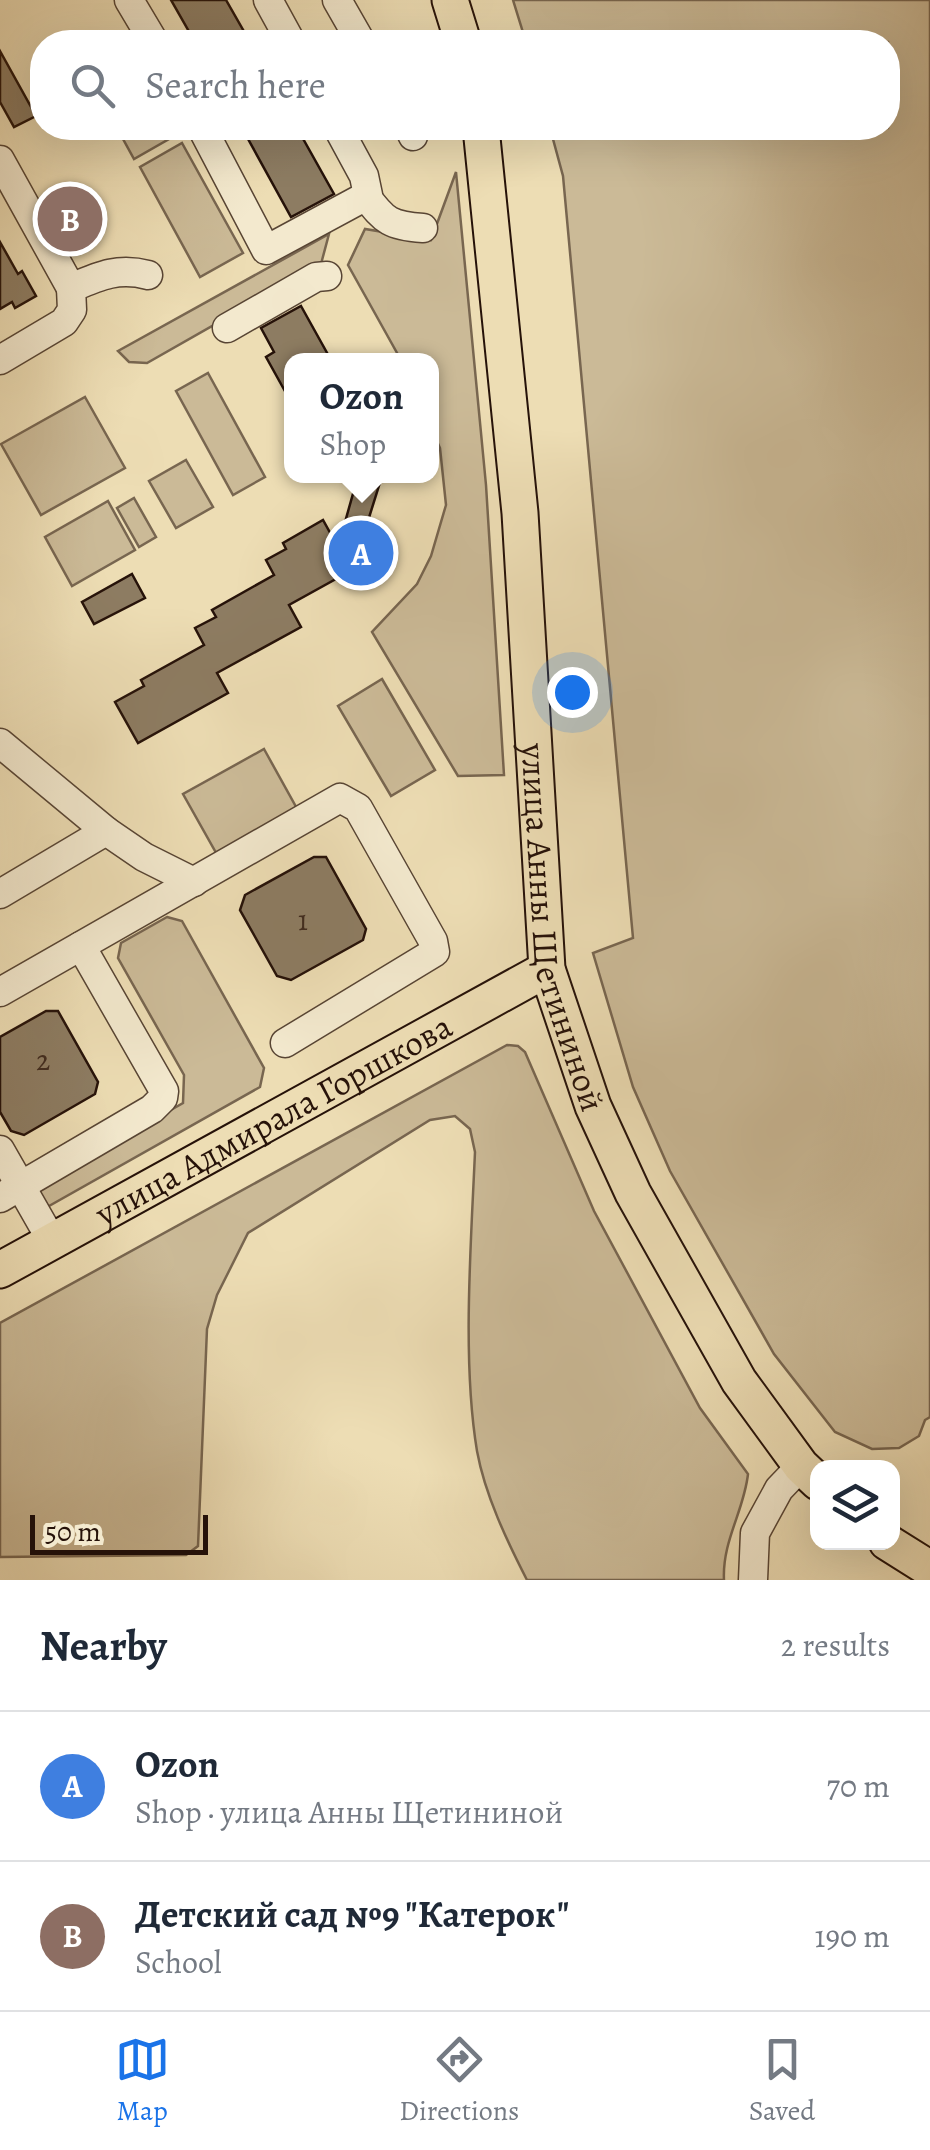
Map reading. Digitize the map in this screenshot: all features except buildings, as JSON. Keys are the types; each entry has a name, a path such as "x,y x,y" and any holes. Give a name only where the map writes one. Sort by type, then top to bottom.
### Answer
{"main road":[{"path":"450,0 459,30"},
{"name":"улица Анны Щетининой","path":"482,140 520,512 547,969 593,1106 633,1193 739,1382 809,1474"},
{"name":"улица Адмирала Горшкова","path":"0,1270 547,969"},
{"path":"899,1550 930,1569"}],"lane":[{"path":"130,0 147,30"},
{"path":"268,0 284,30"},
{"path":"337,0 354,30"},
{"path":"208,140 266,250 366,196 364,176 344,140"},
{"path":"0,160 71,288 72,310 68,318 0,360"},
{"path":"366,196 382,218 401,227 423,228"},
{"path":"71,288 110,272 128,270 148,275"},
{"path":"227,328 326,276"},
{"path":"0,743 106,831 144,857 194,882"},
{"path":"0,992 340,798 358,808 435,948 428,958 285,1043"},
{"path":"0,894 106,831"},
{"path":"10,1193 152,1109 163,1098 164,1090 82,946"},
{"path":"0,1150 10,1193 52,1241"},
{"path":"753,1580 755,1533 779,1489 809,1474"}],"shaded area":[{"path":"513,0 930,0 930,1417 919,1436 899,1448 872,1449 835,1432 774,1354 670,1171 633,1087 593,953 633,938 563,176 553,140 900,140 900,30 522,30"},
{"path":"124,140 167,140 134,159"},
{"path":"182,143 243,253 200,277 140,167"},
{"path":"456,172 486,485 504,775 458,776 372,632 417,584 431,556 446,505 439,446 439,353 397,353 348,265 365,229 431,240"},
{"path":"329,234 321,264 147,363 129,362 118,351"},
{"path":"208,373 265,477 233,495 176,391"},
{"path":"85,397 125,468 41,515 1,444"},
{"path":"186,460 213,507 176,528 149,481"},
{"path":"134,498 156,537 139,547 117,508"},
{"path":"108,501 135,550 72,586 45,537"},
{"path":"382,679 435,770 391,796 338,706"},
{"path":"264,749 300,814 219,858 183,794"},
{"path":"167,917 182,921 264,1068 260,1087 49,1206 39,1205 30,1190 183,1103 184,1075 118,958 121,943"},
{"path":"507,1045 518,1046 525,1052 594,1211 700,1408 748,1474 726,1552 724,1580 527,1580 491,1501 477,1451 469,1341 475,1152 470,1129 455,1116 430,1120 248,1233 217,1295 207,1329 198,1546 186,1555 0,1557 0,1323"}],"place":[{"name":"Детский сад №9 \"Катерок\"","path":"70,219"},
{"name":"Ozon","path":"361,553"}]}
